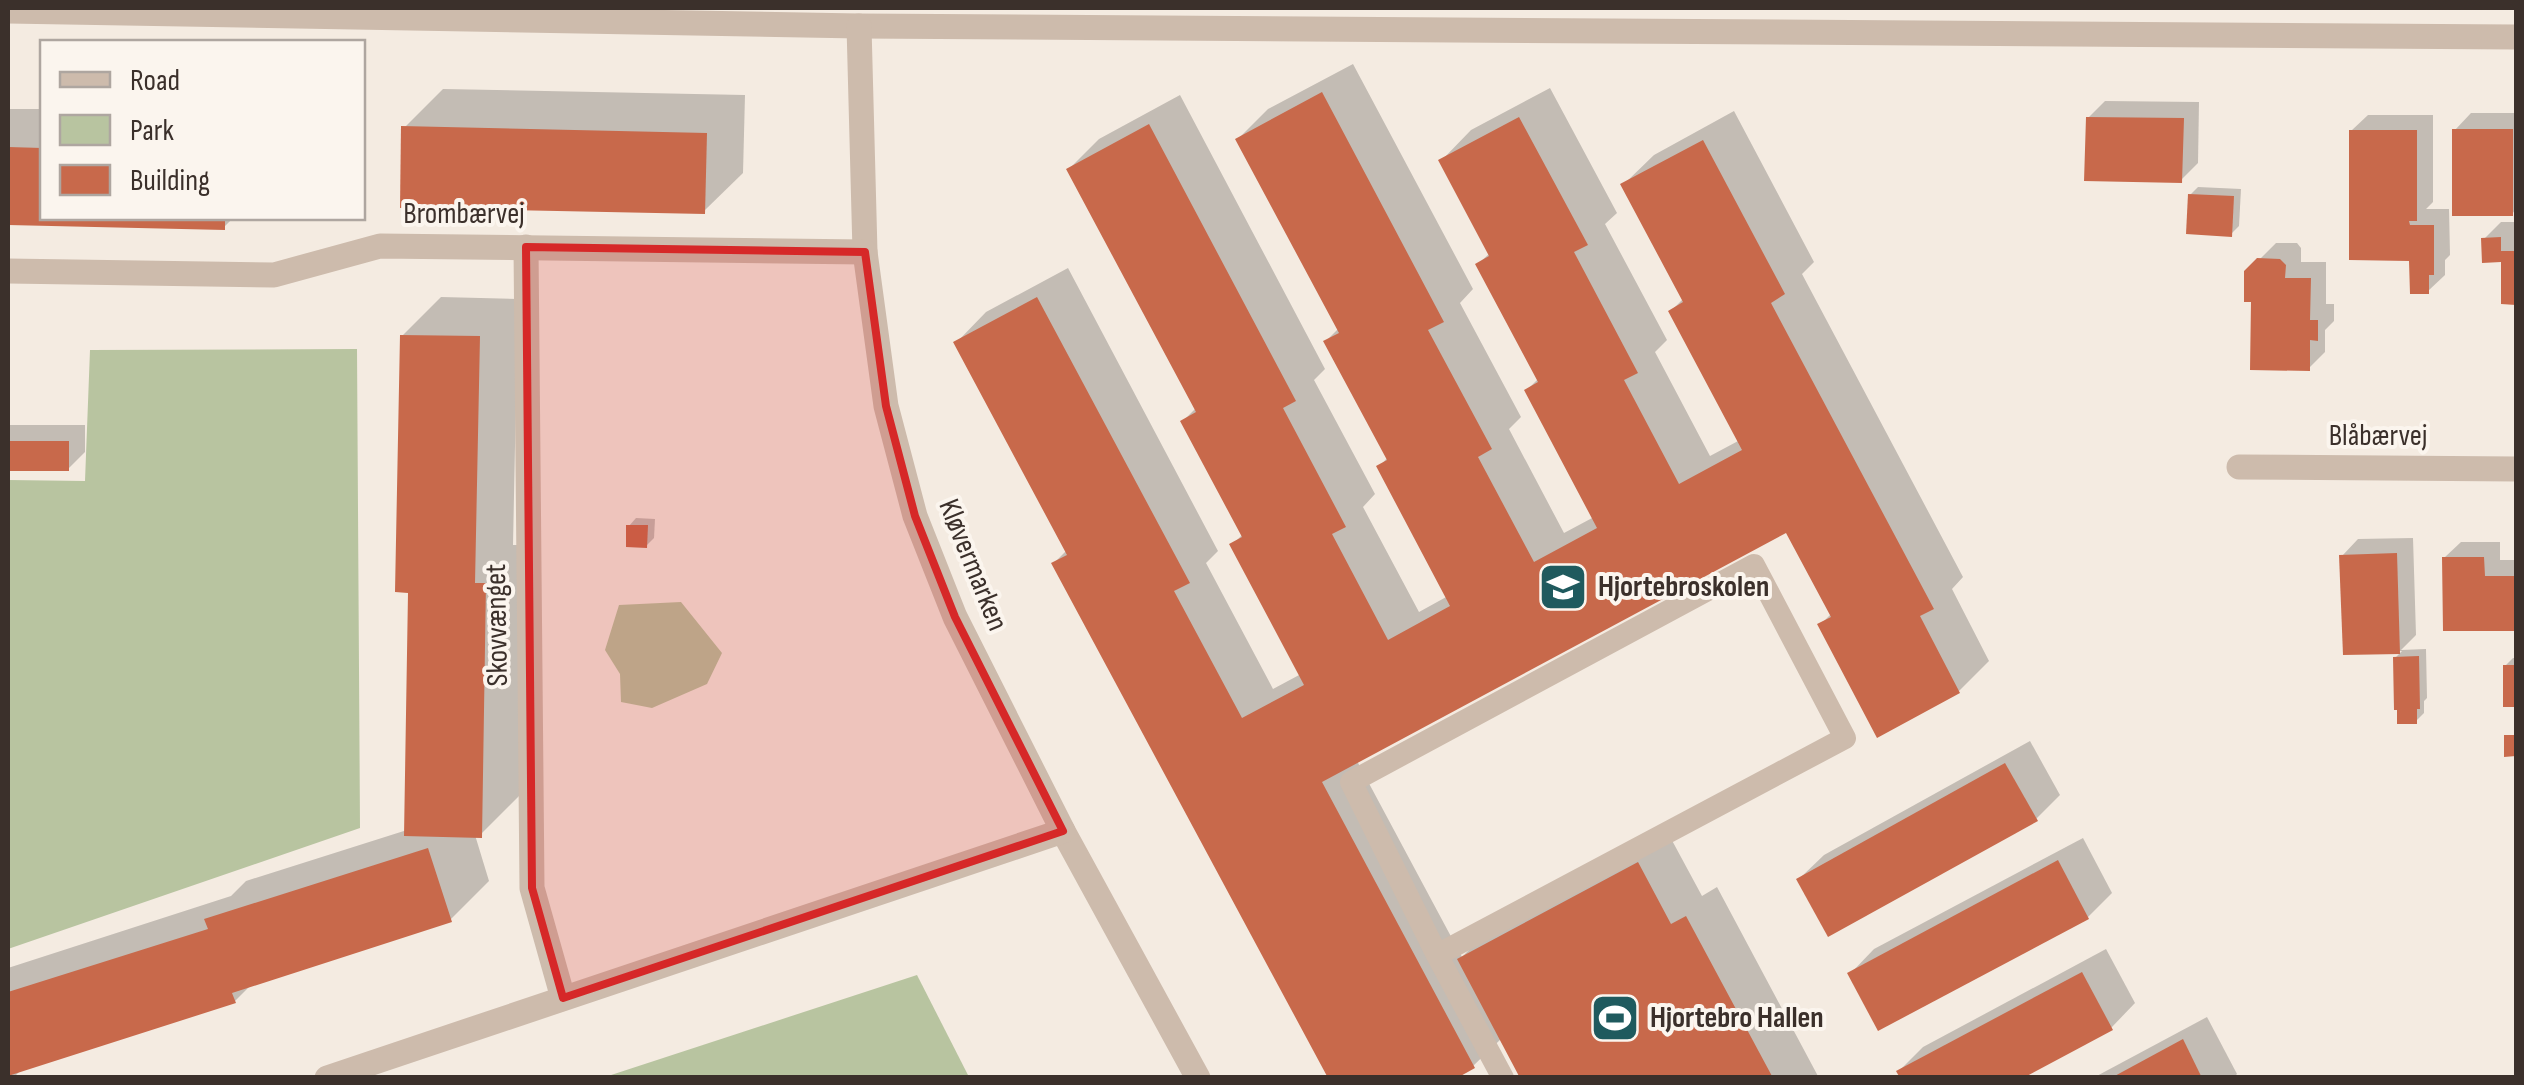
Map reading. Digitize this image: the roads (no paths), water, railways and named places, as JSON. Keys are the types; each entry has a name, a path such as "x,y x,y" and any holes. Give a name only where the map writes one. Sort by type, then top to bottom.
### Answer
{"street":[{"path":"8,11 859,26 2516,37"},
{"name":"Kløvermarken","path":"859,26 865,252 886,406 915,516 955,618 1062,831 1198,1078"},
{"name":"Brombærvej","path":"8,272 274,275 380,246 865,252"},
{"name":"Skovvænget","path":"526,246 532,888 563,998"},
{"name":"Blåbærvej","path":"2239,467 2516,470"},
{"path":"327,1078 1062,831"}],"lane":[{"path":"1437,955 1845,738 1754,565 1351,782 1437,955 1503,1078"}],"place":[{"name":"Hjortebroskolen","path":"1563,587"},
{"name":"Hjortebro Hallen","path":"1615,1018"}]}
